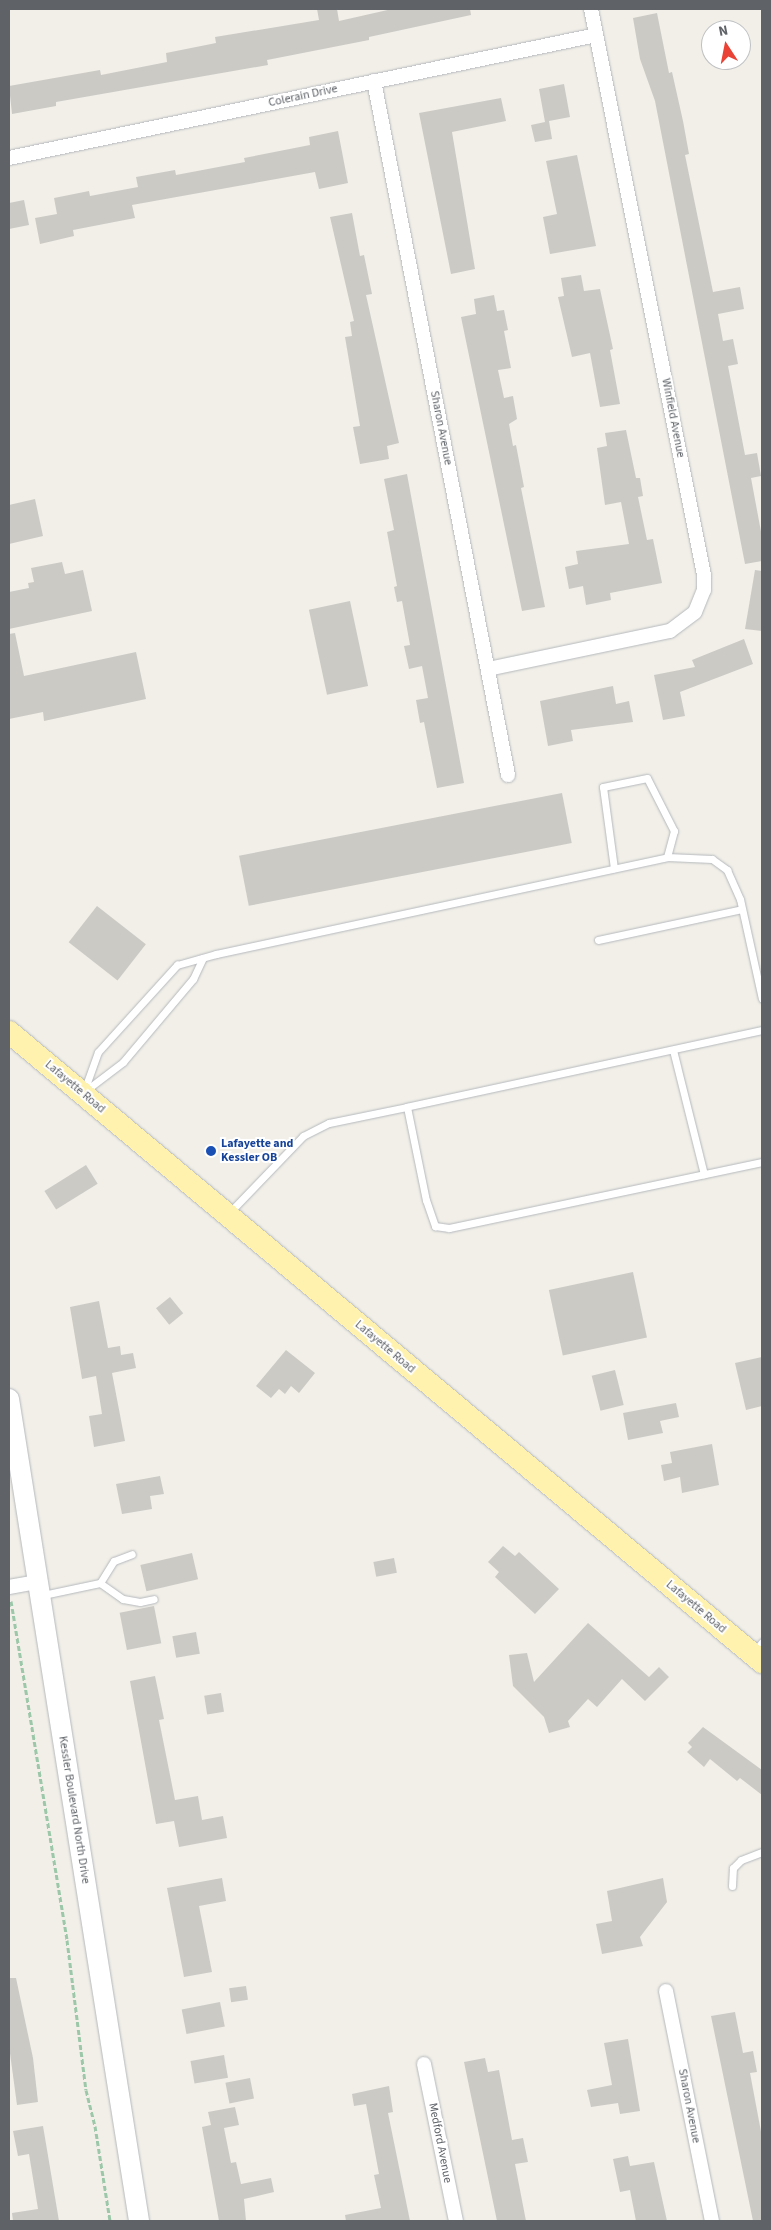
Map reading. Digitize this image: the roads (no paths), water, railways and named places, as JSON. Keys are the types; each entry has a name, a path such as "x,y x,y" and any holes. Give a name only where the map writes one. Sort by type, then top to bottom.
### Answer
{"main road":[{"name":"Lafayette Road","path":"9,1032 227,1215 759,1653"},
{"name":"Kessler Boulevard North Drive","path":"9,1398 139,2221"}],"street":[{"name":"Winfield Avenue","path":"488,668 670,631 695,612 704,590 704,575 591,9"},
{"name":"Colerain Drive","path":"9,158 596,35"},
{"name":"Sharon Avenue","path":"374,81 508,775"},
{"path":"9,1590 39,1589"},
{"name":"Sharon Avenue","path":"666,1991 712,2221"},
{"name":"Medford Avenue","path":"424,2064 456,2221"}],"lane":[{"path":"614,868 603,787 647,778 674,831 667,858"},
{"path":"83,1093 98,1052 177,965 614,868 667,858 712,859 726,870 742,909 762,999"},
{"path":"598,940 742,909"},
{"path":"83,1093 123,1062 193,979 203,958"},
{"path":"227,1215 303,1136 329,1122 407,1107 762,1030"},
{"path":"673,1050 704,1174"},
{"path":"407,1107 426,1200 435,1226 449,1228 762,1162"},
{"path":"100,1583 114,1561 132,1554"},
{"path":"39,1589 100,1583 123,1599 140,1602 154,1599"},
{"path":"732,1886 733,1868 741,1860 762,1852"}],"place":[{"name":"Lafayette and Kessler OB","path":"211,1151"}]}
